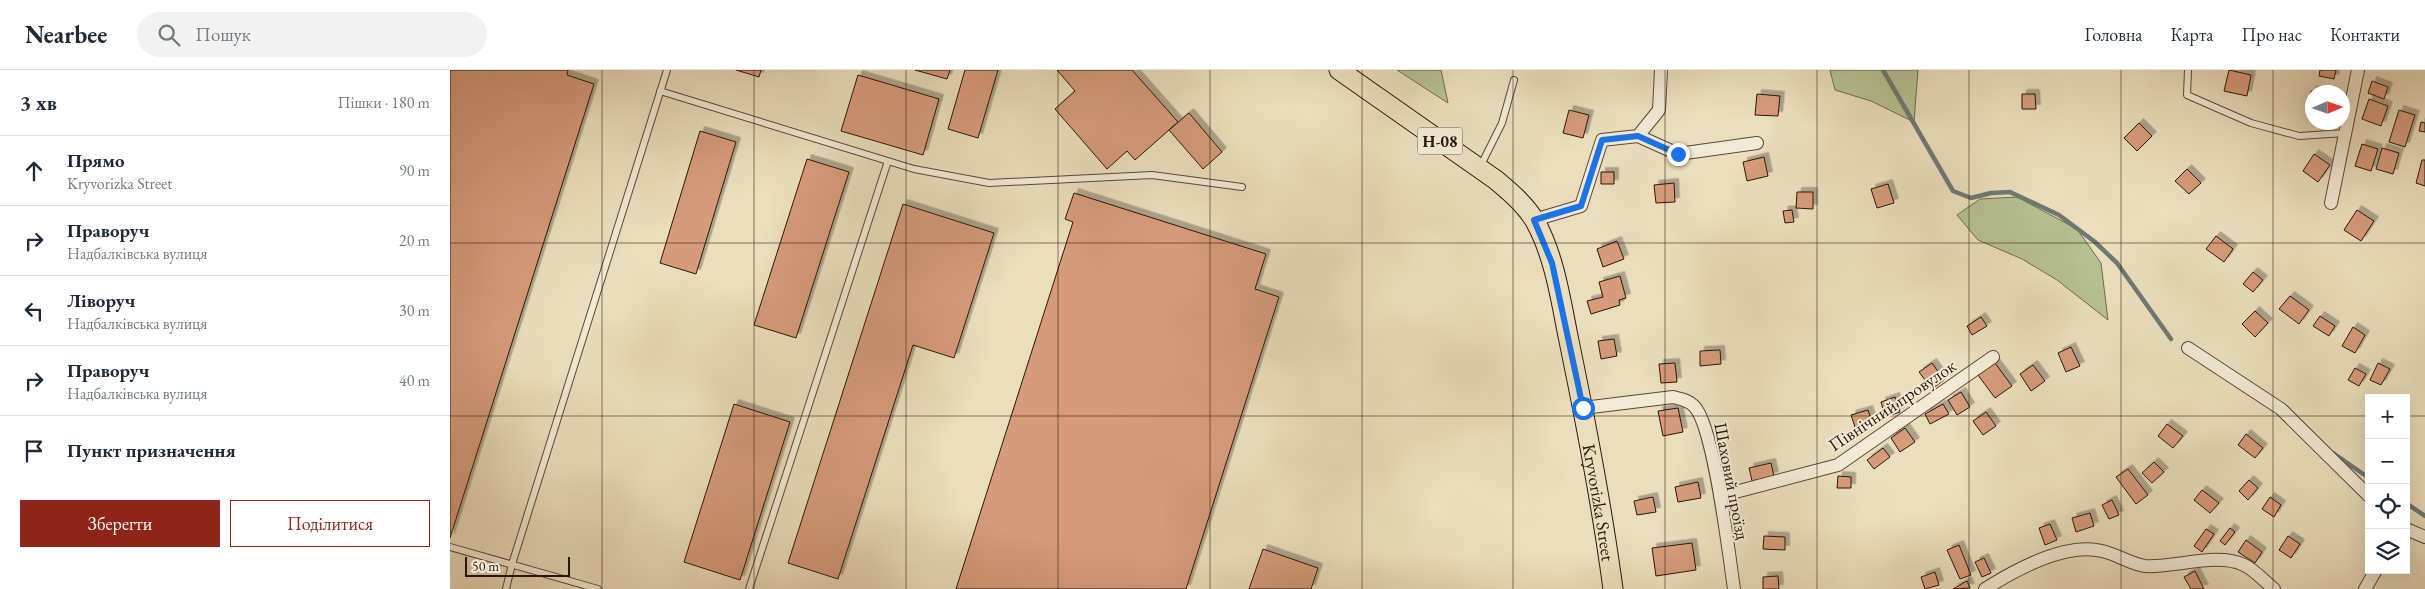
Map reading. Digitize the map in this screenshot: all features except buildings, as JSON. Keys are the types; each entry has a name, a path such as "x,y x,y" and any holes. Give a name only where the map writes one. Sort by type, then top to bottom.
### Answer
{"main road":[{"name":"Kryvorizka Street","path":"1339,70 1480,168 1517,197 1534,220 1552,263 1583,408 1614,589"}],"street":[{"path":"1638,136 1659,110 1661,70"},
{"path":"2331,203 2358,70"},
{"path":"1534,220 1581,206 1602,140 1638,136 1678,154 1757,143"},
{"path":"2188,348 2281,409 2365,492"},
{"name":"Північний провулок","path":"1720,496 1838,465 1993,357"},
{"name":"Шаховий проїзд","path":"1583,408 1657,397 1673,397 1688,400 1695,406 1702,418 1720,496 1734,589"},
{"path":"2410,531 2425,537"},
{"path":"1985,589 2015,570 2054,556 2086,548 2103,551 2145,566 2225,560 2244,565 2274,589"},
{"path":"2365,589 2374,574"}],"lane":[{"path":"506,589 512,564 667,70"},
{"path":"2188,70 2188,95 2242,120 2299,136 2345,133"},
{"path":"1480,168 1502,123 1514,80"},
{"path":"660,91 914,169 989,183 1152,175 1242,187"},
{"path":"749,589 888,161"},
{"path":"450,547 598,589"}],"green space":[{"path":"1397,70 1441,70 1448,103"},
{"path":"1830,70 1918,70 1914,122 1871,101 1835,90"},
{"path":"2017,197 2077,229 2101,263 2108,320 2057,280 2022,259 1978,240 1957,215 1980,199"}],"waterway":[{"path":"1883,70 1953,191 1971,198 1991,193 2010,192 2059,215 2095,242 2117,263 2171,339"},
{"path":"2333,453 2365,475"},
{"path":"2410,506 2425,516"}],"route":[{"path":"1583,408 1552,263 1534,220 1581,206 1602,140 1638,136 1678,154"}]}
